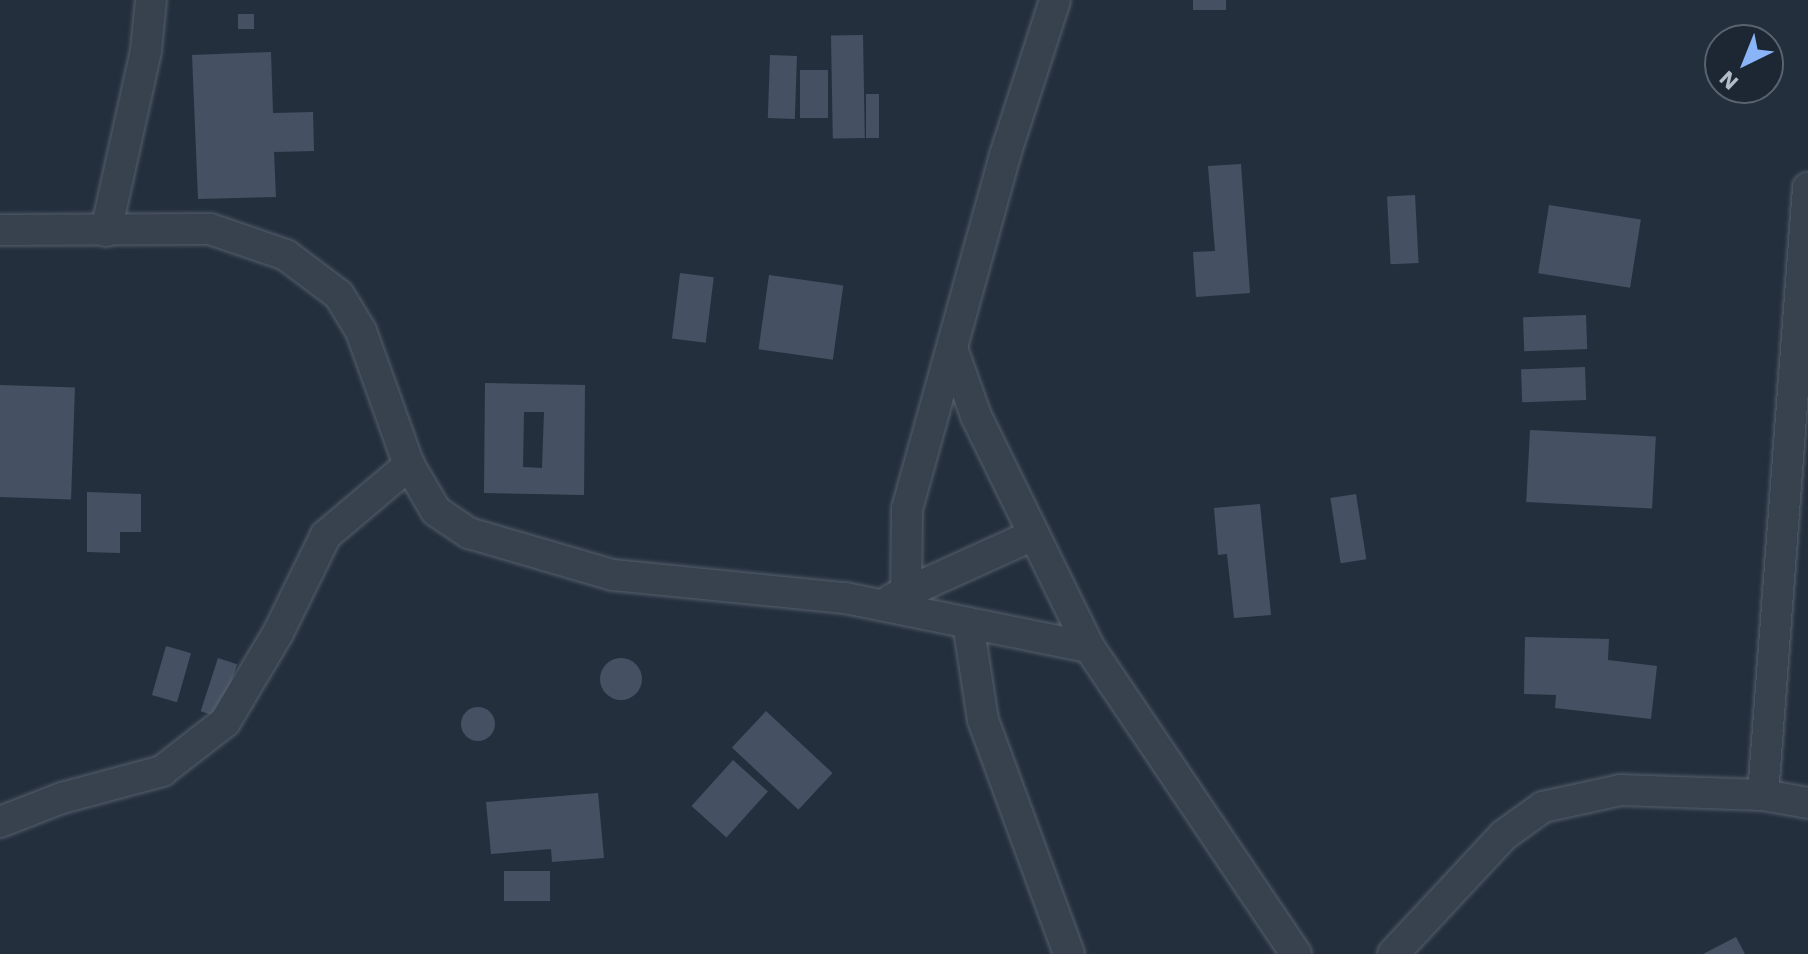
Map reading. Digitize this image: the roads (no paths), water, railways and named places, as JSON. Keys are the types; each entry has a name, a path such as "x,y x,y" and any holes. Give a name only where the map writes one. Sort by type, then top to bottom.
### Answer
{"street":[{"path":"106,231 146,50 151,0"},
{"path":"892,599 907,509 954,354 1005,155 1055,0"},
{"path":"1763,795 1808,188"},
{"path":"0,230 210,229 286,255 339,295 361,331 409,465 436,511 469,533 613,575 892,599 968,623 1089,647"},
{"path":"954,354 976,416 1089,647 1296,954"},
{"path":"0,822 62,798 162,771 225,722 278,633 326,535 409,465"},
{"path":"892,599 1033,535"},
{"path":"968,623 983,720 1069,954"},
{"path":"1393,954 1504,835 1543,807 1620,790 1763,795 1808,803"}]}
